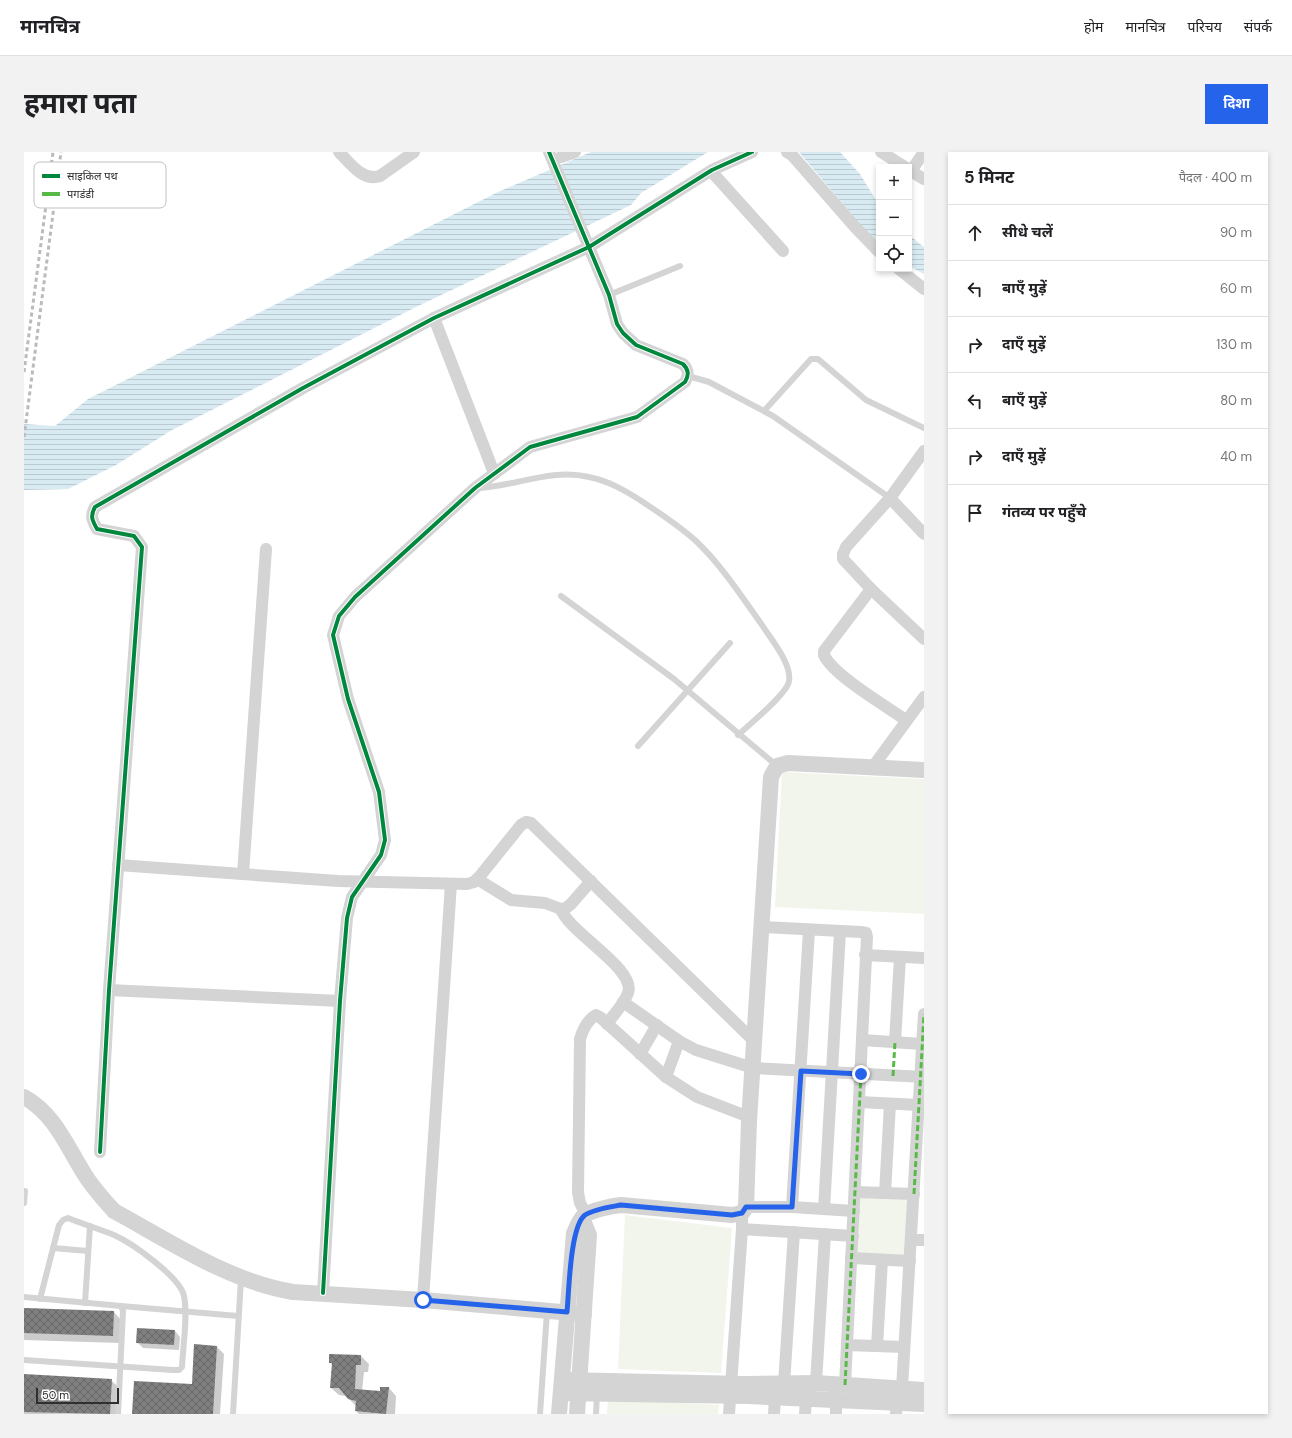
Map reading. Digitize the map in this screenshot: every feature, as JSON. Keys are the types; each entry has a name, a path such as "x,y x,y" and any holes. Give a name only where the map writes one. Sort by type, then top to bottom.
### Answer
{"street":[{"path":"339,152 364,175 374,178 380,176 414,152"},
{"path":"323,1294 340,1001 347,918 352,897 381,855 385,840 384,821 379,792 348,699 333,635 338,616 355,597 475,488 533,445 637,417 685,382 688,376 687,368 683,364 636,345 622,333 617,324 609,295 588,246 553,155 575,152"},
{"path":"100,1152 109,990 142,547 134,536 97,528 92,520 92,513 96,507 303,388 434,318 588,246 711,171 752,152"},
{"path":"787,152 876,249"},
{"path":"881,152 900,164"},
{"path":"912,165 924,152"},
{"path":"711,171 783,251"},
{"path":"912,172 924,180"},
{"path":"903,272 924,289"},
{"path":"434,318 494,473"},
{"path":"924,452 890,498 846,547 843,554 843,559 871,589 924,639"},
{"path":"890,498 924,534"},
{"path":"243,874 266,549"},
{"path":"871,589 824,652 824,655 833,666 860,690 906,720"},
{"path":"872,768 906,720 924,698"},
{"path":"730,1414 752,1068 763,927 771,777 777,766 788,763 924,770"},
{"path":"118,865 338,881 467,884 477,879 521,825 526,822 531,823 754,1040"},
{"path":"477,879 511,900 545,903 561,909 566,908 571,904 591,881"},
{"path":"423,1300 451,884"},
{"path":"561,909 566,920 618,967 628,986 628,992 623,1002 607,1024"},
{"path":"763,927 866,933 861,1074 845,1385"},
{"path":"792,1207 809,930"},
{"path":"824,1209 840,932"},
{"path":"865,955 924,958"},
{"path":"895,1042 900,957"},
{"path":"109,990 340,1001"},
{"path":"623,1002 679,1041 696,1050 752,1068 922,1077"},
{"path":"902,1388 911,1240 918,1216 914,1194 922,1077 924,1014"},
{"path":"577,1414 589,1234 578,1192 580,1039 584,1027 592,1017 596,1015 600,1017 666,1077 697,1097 749,1117"},
{"path":"640,1054 657,1025"},
{"path":"862,1040 922,1044"},
{"path":"666,1077 679,1041"},
{"path":"24,1097 36,1104 50,1118 86,1177 105,1202 114,1211 241,1279 273,1289 293,1292 423,1300 584,1314"},
{"path":"859,1102 919,1105"},
{"path":"885,1193 890,1104"},
{"path":"855,1192 914,1194"},
{"path":"560,1414 574,1233 584,1216 609,1207 621,1205 732,1215 744,1210 792,1207 854,1211"},
{"path":"742,1229 852,1236"},
{"path":"784,1384 794,1232"},
{"path":"816,1383 825,1234"},
{"path":"911,1240 924,1240"},
{"path":"851,1258 910,1261"},
{"path":"877,1346 882,1260"},
{"path":"847,1345 904,1347"},
{"path":"562,1386 731,1390 784,1384 816,1383 924,1390"},
{"path":"731,1390 775,1398 806,1406 897,1409 924,1404"},
{"path":"774,1414 775,1398"}],"lane":[{"path":"609,295 680,266"},
{"path":"764,412 811,359 818,359 866,400 924,428"},
{"path":"688,376 709,382 773,416 890,498"},
{"path":"475,488 489,487 545,476 566,474 590,477 623,489 652,508 696,542 727,577 774,641 790,672 789,682 783,693 738,735"},
{"path":"561,596 689,691 738,735 777,766"},
{"path":"638,746 689,691 699,677 730,643"},
{"path":"24,1203 25,1190"},
{"path":"24,1360 179,1370 182,1366 185,1312 184,1296 180,1285 160,1265 115,1236 68,1218 63,1220 59,1225 40,1299"},
{"path":"85,1303 90,1226"},
{"path":"53,1248 88,1251"},
{"path":"233,1414 241,1279"},
{"path":"24,1297 238,1316"},
{"path":"118,1414 123,1312 121,1306"},
{"path":"540,1414 547,1310"},
{"path":"596,1414 598,1387"}],"shaded area":[{"path":"591,152 708,152 641,193 631,205 418,306 172,430 116,465 68,489 24,490 24,424 55,426 88,399 498,192"},
{"path":"799,152 840,152 860,174 876,200 876,240 868,234"},
{"path":"912,237 924,247 924,274 912,268"},
{"path":"782,772 924,779 924,914 775,907"},
{"path":"860,1194 911,1197 907,1259 856,1257"},
{"path":"625,1215 732,1228 721,1373 618,1369"},
{"path":"608,1398 719,1405 718,1414 607,1414"}],"building":[{"path":"24,1308 114,1311 113,1336 24,1333"},
{"path":"137,1328 175,1330 174,1345 136,1343"},
{"path":"194,1344 217,1346 213,1414 132,1414 134,1381 192,1384"},
{"path":"329,1354 361,1355 361,1365 356,1365 355,1389 380,1391 380,1387 389,1387 386,1414 355,1411 356,1401 348,1399 339,1388 330,1388 332,1363 329,1363"},
{"path":"24,1374 112,1379 110,1414 24,1412"}],"railway":[{"path":"52,162 53,152"},
{"path":"60,162 61,152"},
{"path":"24,372 46,208"},
{"path":"24,437 54,208"}],"marked path":[{"path":"914,1194 924,1014"},
{"path":"893,1076 895,1042"},
{"path":"845,1385 861,1074"}],"cycle path":[{"path":"323,1293 340,1001 347,918 352,897 381,855 385,840 379,792 348,699 333,635 339,616 355,597 475,488 530,447 637,417 685,382 688,375 683,364 636,345 623,333 617,324 609,295 549,152"},
{"path":"100,1152 109,990 142,547 134,536 97,529 92,518 92,513 95,507 303,388 434,318 589,247 712,170 752,152"}],"route":[{"path":"423,1300 567,1312 574,1233 582,1218 586,1214 621,1205 732,1215 742,1213 746,1207 792,1207 801,1071 861,1074"}]}
